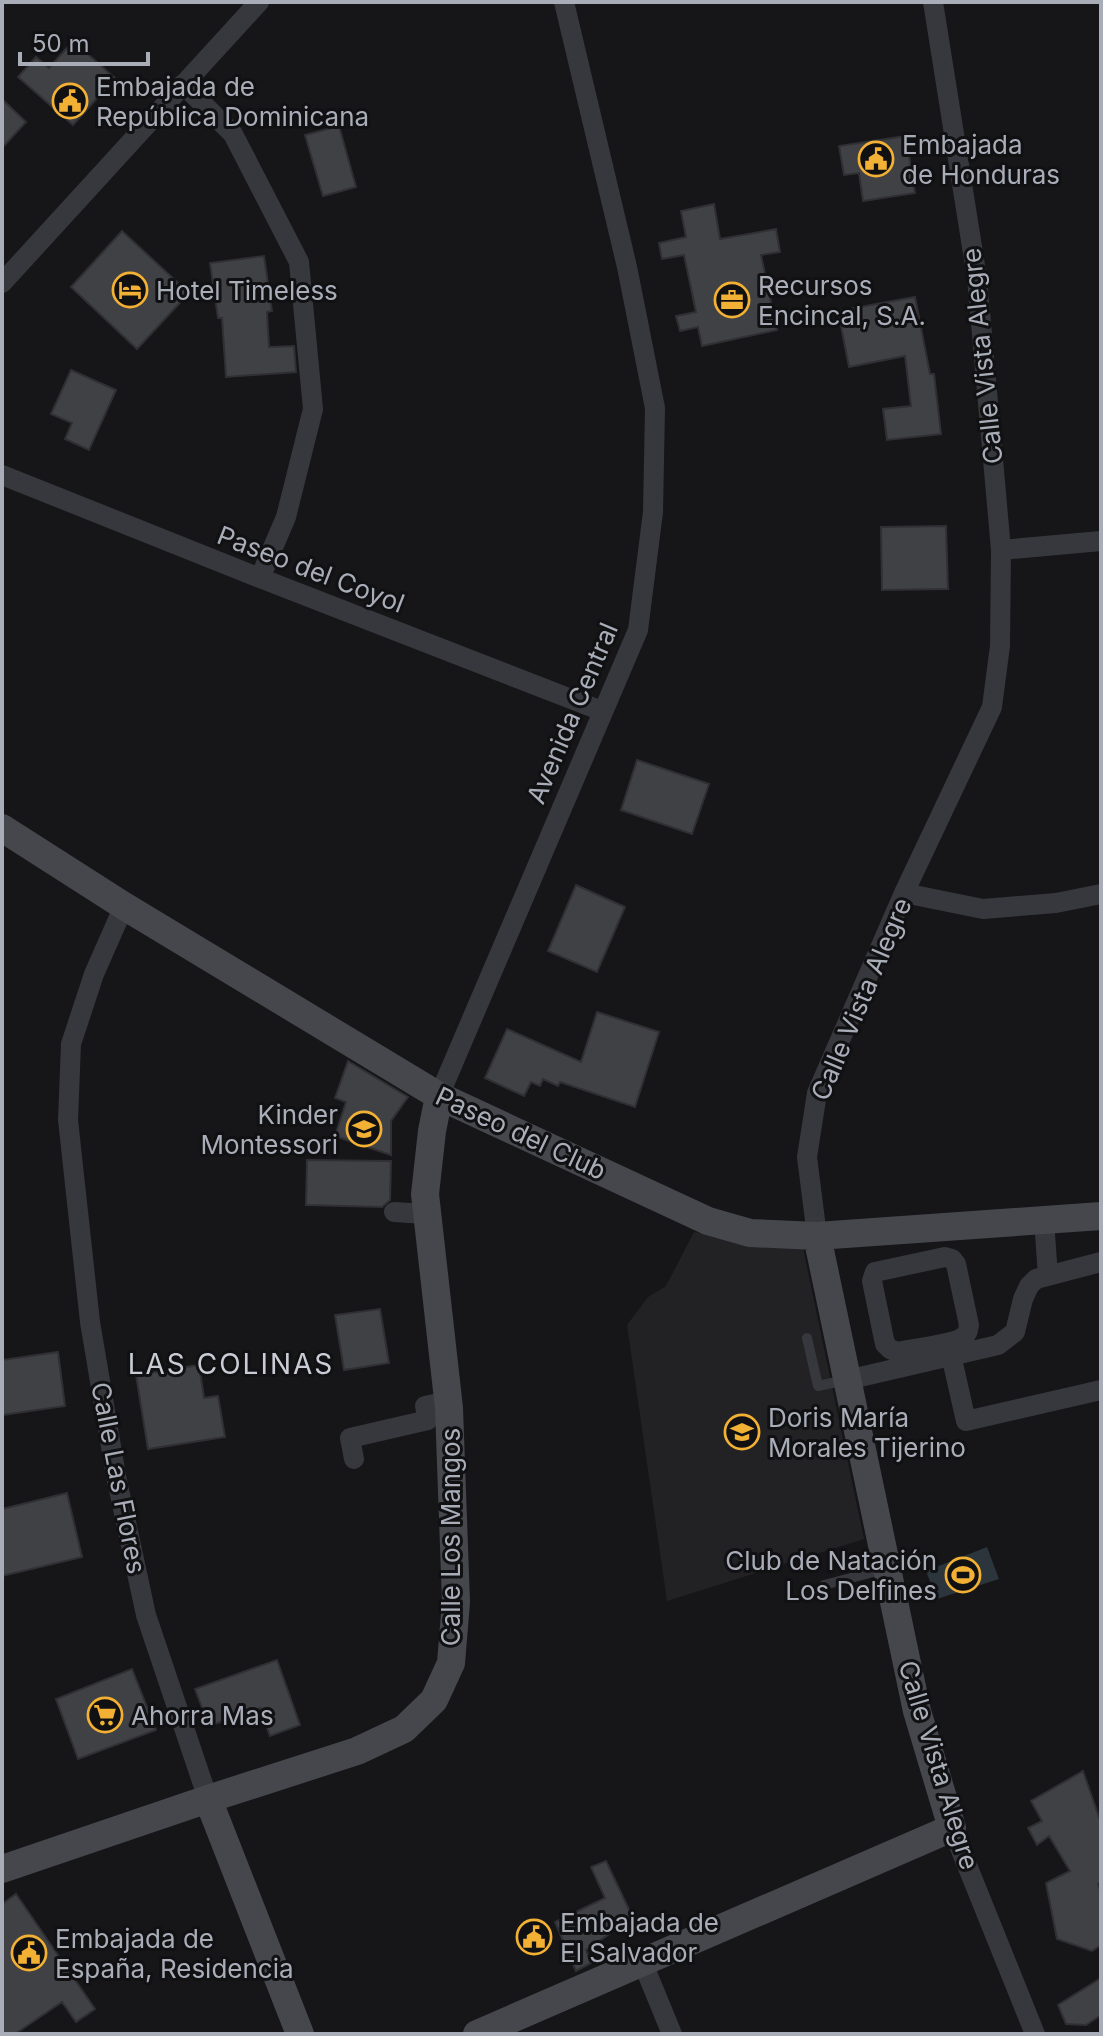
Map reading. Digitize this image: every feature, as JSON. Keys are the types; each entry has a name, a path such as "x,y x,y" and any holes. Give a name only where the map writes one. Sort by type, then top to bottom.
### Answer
{"street":[{"path":"2,283 259,2"},
{"name":"Avenida Central","path":"439,1096 638,630 653,512 655,408 627,267 564,2"},
{"name":"Calle Vista Alegre","path":"933,2 977,278 1001,550 1000,646 992,707 904,893 817,1093 807,1157 817,1236 917,1711 952,1828 1035,2034"},
{"path":"183,84 233,134 299,262 313,409 286,517 260,578"},
{"name":"Paseo del Coyol","path":"2,475 602,711"},
{"path":"1001,550 1101,541"},
{"name":"Paseo del Club","path":"2,828 124,906 439,1096 708,1221 750,1233 817,1236 1101,1216"},
{"path":"904,893 983,909 1056,903 1101,894"},
{"name":"Calle Las Flores","path":"124,906 94,974 71,1044 68,1120 90,1322 116,1476 146,1615 208,1799 300,2034"},
{"name":"Calle Los Mangos","path":"2,1869 357,1751 404,1729 434,1700 451,1663 456,1602 448,1401 426,1214 427,1169 439,1096"},
{"path":"394,1212 426,1214"},
{"path":"1044,1220 1048,1276"},
{"path":"847,1380 949,1349 967,1334 969,1325 956,1264 952,1259 945,1257 875,1272 872,1281 885,1344 897,1352 949,1349 998,1345 1015,1332 1023,1299 1036,1279 1101,1262"},
{"path":"949,1349 966,1421 1101,1390"},
{"path":"354,1459 350,1438 428,1420 425,1406 448,1401"},
{"path":"477,2034 952,1828"},
{"path":"642,1961 672,2034"}],"lane":[{"path":"807,1338 818,1386 847,1380"},
{"path":"824,1585 887,1568"}],"shaded area":[{"name":"Doris María Morales Tijerino","path":"694,1232 803,1248 864,1539 667,1601 627,1325 648,1297 666,1286"},
{"name":"Club de Natación Los Delfines","path":"987,1547 999,1579 937,1599 926,1571"}],"building":[{"name":"Embajada de República Dominicana","path":"73,41 115,78 73,125 18,77 36,57 49,68"},
{"path":"2,99 26,122 2,148"},
{"path":"339,126 356,187 323,196 305,135"},
{"name":"Embajada de Honduras","path":"906,136 915,193 863,201 859,173 844,175 839,146"},
{"path":"714,204 720,239 776,229 780,252 761,255 777,330 702,346 698,327 680,331 676,316 696,312 684,255 662,259 659,243 686,237 681,211"},
{"name":"Hotel Timeless","path":"122,231 189,293 137,349 71,287"},
{"path":"264,256 272,311 267,312 269,347 294,346 296,372 226,377 222,318 218,318 210,263"},
{"path":"915,297 930,374 934,374 941,434 887,440 883,409 911,406 905,356 849,367 838,311"},
{"path":"71,370 116,390 89,450 65,439 72,423 51,414"},
{"path":"946,526 948,589 882,590 881,527"},
{"path":"637,760 709,784 692,834 621,810"},
{"path":"576,885 625,907 597,972 548,951"},
{"path":"597,1012 659,1032 635,1107 560,1082 558,1086 543,1079 540,1086 531,1082 524,1096 485,1078 507,1029 581,1062"},
{"path":"348,1061 408,1097 391,1121 391,1155 335,1136 346,1102 335,1098"},
{"path":"307,1160 391,1161 390,1200 382,1207 306,1205"},
{"path":"380,1309 389,1363 344,1370 335,1315"},
{"path":"58,1352 65,1406 2,1415 2,1360"},
{"path":"199,1365 204,1398 218,1396 225,1437 148,1449 136,1375"},
{"path":"67,1493 82,1557 2,1576 2,1509"},
{"path":"277,1660 300,1725 270,1736 260,1708 209,1726 195,1689"},
{"path":"132,1669 156,1730 78,1759 56,1699"},
{"path":"1083,1771 1101,1823 1101,1882 1098,1884 1101,1893 1101,1945 1092,1951 1057,1939 1046,1883 1070,1871 1049,1836 1037,1845 1028,1828 1042,1821 1031,1801"},
{"path":"606,1861 633,1918 586,1950 591,1963 576,1971 555,1922 605,1898 591,1867"},
{"name":"Embajada de España, Residencia","path":"16,1894 95,2009 76,2022 62,2002 15,2034 2,2034 2,1904"},
{"path":"1101,1978 1101,2015 1086,2025 1066,2024 1058,2005"}],"place":[{"name":"Embajada de República Dominicana","path":"70,101"},
{"name":"Embajada de Honduras","path":"876,159"},
{"name":"Hotel Timeless","path":"130,290"},
{"name":"Recursos Encincal, S.A.","path":"732,300"},
{"name":"Kinder Montessori","path":"364,1129"},
{"name":"Doris María Morales Tijerino","path":"742,1432"},
{"name":"Club de Natación Los Delfines","path":"963,1575"},
{"name":"Ahorra Mas","path":"105,1715"},
{"name":"Embajada de El Salvador","path":"534,1937"},
{"name":"Embajada de España, Residencia","path":"29,1953"}],"district":[{"name":"LAS COLINAS","path":"231,1364"}]}
